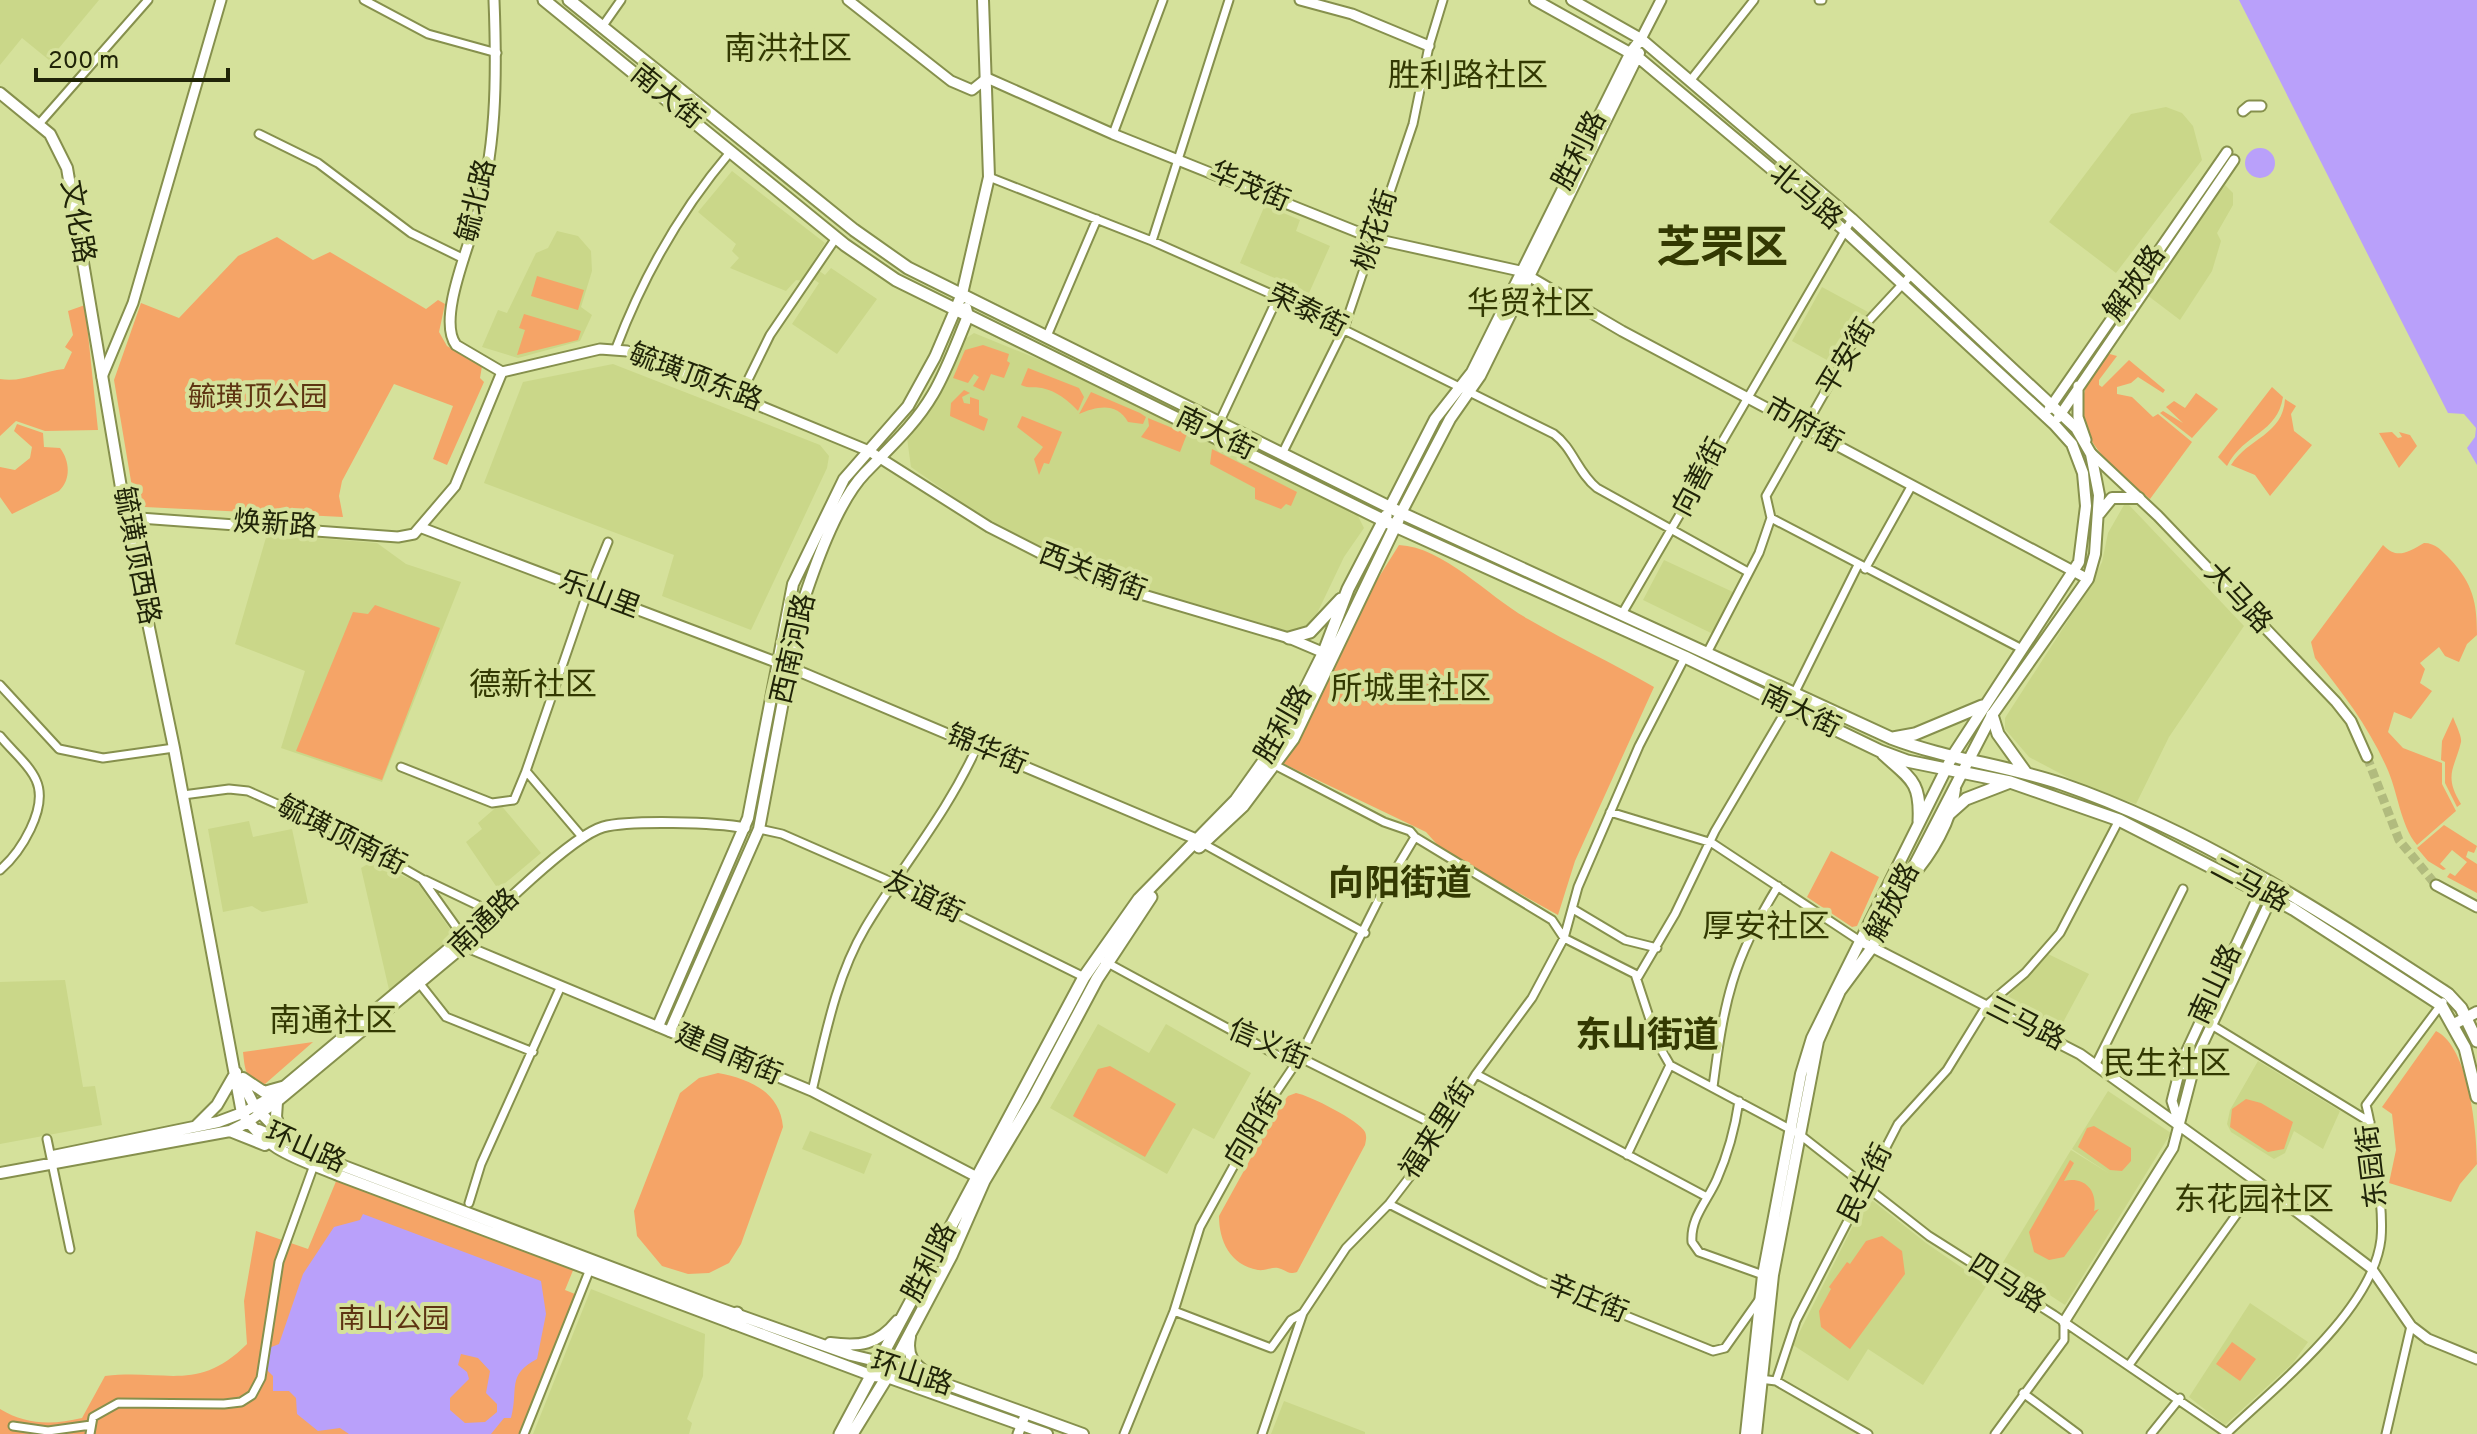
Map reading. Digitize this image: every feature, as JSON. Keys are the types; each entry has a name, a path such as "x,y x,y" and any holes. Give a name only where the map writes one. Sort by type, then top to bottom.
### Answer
{"main road":[{"name":"南大街","path":"544,0 836,238 896,280 1212,433 1395,526 1685,657 1880,751 1946,768"},
{"name":"南大街","path":"569,0 867,240 908,268 1396,510 1891,738 1953,755"},
{"name":"西南河路","path":"658,1026 745,828 785,609 808,550 839,487 908,406 957,311 989,177 983,0"},
{"name":"北马路","path":"1535,0 1635,55 1843,229 2054,424"},
{"name":"北马路","path":"1572,0 1641,39 1852,219 2061,412"},
{"name":"胜利路","path":"1329,655 1348,589 1383,520 1396,510 1450,419 1641,39"},
{"name":"文化路","path":"0,93 56,142 67,168 102,377"},
{"name":"西南河路","path":"670,1031 759,829 802,603 834,525 863,474 882,458 934,393 968,316 962,294"},
{"name":"毓璜顶西路","path":"102,377 126,517 245,1118"},
{"name":"解放路","path":"1765,1297 1763,1275 1795,1131 1818,1041 1840,991 1871,949 1992,715 2088,579 2095,554 2099,495 2091,454 2061,412"},
{"name":"解放路","path":"1756,1434 1765,1297 1812,1038 1953,755 1982,706 2074,572 2082,547 2086,506 2077,453 2054,424"},
{"path":"2098,516 2112,498 2139,498"},
{"name":"胜利路","path":"840,1434 1102,960 1139,899 1271,764 1395,526 1396,510"},
{"path":"1289,638 1304,635 1317,627 1348,589"},
{"path":"1891,738 1915,734 1982,706"},
{"path":"1992,715 1998,734 2026,773"},
{"path":"1880,751 1915,783 1920,796 1919,821"},
{"name":"二马路","path":"1953,755 2026,773 2126,809 2288,890 2444,999 2465,1048 2477,1097"},
{"name":"二马路","path":"1946,768 1959,776 2010,782 2119,820 2266,894 2471,1014 2477,1041"},
{"path":"1901,888 1923,864 1948,815 1959,776"},
{"path":"1948,815 1966,799 2010,782"},
{"name":"南通路","path":"745,828 759,829"},
{"name":"胜利路","path":"852,1434 912,1329 980,1179 1084,977 1102,960"},
{"path":"2454,1024 2471,1014"},
{"path":"196,1127 217,1105 237,1070 256,1089 271,1092 282,1087"},
{"name":"环山路","path":"237,1070 258,1110 288,1141"},
{"path":"277,1102 276,1117 288,1141"},
{"path":"0,1173 245,1118"},
{"path":"230,1131 245,1118"},
{"name":"环山路","path":"245,1118 266,1135 288,1141 592,1264"},
{"name":"环山路","path":"245,1118 272,1148 314,1165 592,1264 735,1318 873,1376 887,1377 1024,1430 1047,1434"},
{"path":"0,1166 230,1131 272,1148"},
{"path":"804,1338 850,1346 867,1344 889,1331 910,1304"},
{"name":"环山路","path":"735,1318 880,1364 893,1365 1083,1434"},
{"path":"912,1329 908,1348 913,1361 956,1389"},
{"name":"解放路","path":"1746,1434 1758,1379"}],"street":[{"path":"39,124 148,0"},
{"path":"102,377 133,303 221,0"},
{"path":"364,0 428,34 497,53"},
{"name":"毓北路","path":"494,0 497,53 490,166 451,315 452,339 456,345 502,372"},
{"path":"602,27 621,0"},
{"path":"848,0 951,81 972,90 987,78"},
{"path":"1113,134 1163,0"},
{"path":"1152,241 1229,0"},
{"path":"1300,0 1352,14 1429,46"},
{"name":"桃花街","path":"1283,452 1343,331 1413,124 1429,46 1443,0"},
{"name":"胜利路","path":"1641,39 1661,0"},
{"path":"1690,81 1754,0"},
{"name":"华茂街","path":"987,78 1113,134 1375,239 1524,273"},
{"path":"2243,111 2249,106 2261,106"},
{"path":"259,134 318,163 411,233 464,259"},
{"path":"616,348 636,295 660,248 684,210 731,150"},
{"name":"解放路","path":"2045,416 2230,156 2054,424"},
{"name":"荣泰街","path":"989,177 1152,241 1278,297 1554,434 1562,440 1585,479 1672,533 1748,572"},
{"path":"1047,336 1097,219"},
{"name":"向善街","path":"1623,612 1672,533 1746,395 1843,229 1852,219"},
{"path":"683,373 743,390 770,335 836,238"},
{"name":"市府街","path":"1524,273 1622,331 2088,579"},
{"name":"平安街","path":"1707,653 1771,518 1766,496 1860,330 1912,274"},
{"path":"1220,421 1278,297"},
{"name":"毓璜顶东路","path":"502,372 616,348 869,451"},
{"path":"422,528 455,486 502,372"},
{"name":"大马路","path":"2078,386 2078,417 2091,454 2139,498 2336,702 2351,721 2367,757"},
{"name":"西关南街","path":"869,451 989,527 1093,580 1289,638 1329,655"},
{"path":"2077,453 2091,454"},
{"path":"1794,694 1862,567 1912,485"},
{"name":"焕新路","path":"126,517 311,528 398,537 422,528"},
{"path":"1771,518 2022,649"},
{"name":"乐山里","path":"422,528 777,663"},
{"path":"401,767 492,803 514,800 608,542"},
{"name":"福来里街","path":"1262,1434 1303,1313 1346,1248 1389,1204 1422,1161 1476,1074 1532,998 1564,938 1610,812 1685,657"},
{"name":"锦华街","path":"777,663 1199,841"},
{"path":"0,685 59,749 88,756 118,758 174,748"},
{"path":"1638,977 1657,948 1712,843 1715,831 1788,707"},
{"path":"0,736 34,776 39,789 30,834 0,870"},
{"path":"812,1091 836,997 863,931 947,808 977,747"},
{"path":"1271,764 1384,822 1410,831 1415,837 1552,920 1564,938 1638,977 1658,1044 1670,1065 1627,1155"},
{"path":"526,771 583,838"},
{"name":"毓璜顶南街","path":"183,795 229,789 248,791 342,833 422,879 465,940"},
{"path":"1610,812 1712,843 1860,941"},
{"name":"民生街","path":"1776,1381 1796,1321 1898,1124 1947,1070 1987,1005 2025,973 2060,933 2119,820"},
{"name":"南通路","path":"258,1110 277,1102 420,984 492,912 583,838 603,827 703,823 745,828"},
{"name":"友谊街","path":"759,829 782,834 894,883 1084,977"},
{"name":"向阳街","path":"1124,1434 1174,1311 1200,1227 1298,1060 1365,933 1384,889 1415,837"},
{"path":"1199,841 1365,933"},
{"path":"422,879 492,912"},
{"path":"2436,885 2477,907"},
{"path":"1713,1087 1729,983 1743,948 1778,886"},
{"path":"2095,1066 2183,889"},
{"name":"南山路","path":"2180,1127 2172,1101 2175,1084 2201,1019 2266,894"},
{"name":"南山路","path":"2064,1322 2173,1148 2190,1074 2266,894"},
{"path":"1573,909 1625,940 1657,948"},
{"path":"245,1118 465,940"},
{"name":"建昌南街","path":"465,940 472,949 812,1091 980,1179"},
{"name":"三马路","path":"1860,941 2060,1042 2259,1183 2371,1268 2411,1326 2428,1339 2477,1359"},
{"name":"信义街","path":"1102,960 1286,1060 1298,1060 1441,1128"},
{"path":"420,984 446,1017 533,1052"},
{"path":"469,1203 481,1164 561,986"},
{"name":"东园街","path":"2227,1434 2308,1355 2356,1298 2371,1268 2380,1242 2381,1221 2371,1122 2366,1105 2444,999"},
{"path":"2201,1019 2371,1122"},
{"name":"四马路","path":"1670,1065 1795,1131 1929,1236 2180,1398 2227,1434"},
{"path":"1476,1074 1707,1197"},
{"path":"1739,1101 1735,1128 1692,1226 1695,1248 1763,1275"},
{"path":"47,1139 54,1160 70,1249"},
{"path":"13,1426 48,1431 90,1430 103,1408 118,1403 224,1404 241,1402 252,1395 266,1355 279,1262 314,1165"},
{"path":"2129,1365 2259,1183"},
{"name":"辛庄街","path":"1389,1204 1540,1281 1713,1351 1725,1348 1765,1297"},
{"path":"524,1434 592,1264"},
{"name":"福来里街","path":"1174,1311 1267,1348 1276,1344 1291,1320 1303,1313"},
{"path":"1995,1434 2003,1430 2023,1393 2064,1340 2064,1322"},
{"path":"2386,1434 2411,1326"},
{"path":"1758,1379 1776,1381 1868,1434"},
{"path":"2023,1393 2078,1434"},
{"path":"2151,1434 2180,1398"},
{"path":"1024,1430 1030,1415"}],"shaded area":[{"path":"0,0 99,0 49,60 22,38 0,65"},
{"path":"2239,0 2477,0 2477,465 2467,448 2475,437 2476,428 2464,414 2448,413"},
{"path":"2166,107 2182,113 2193,126 2202,160 2116,273 2049,222 2131,114"},
{"path":"2260,148 2266,149 2274,157 2274,169 2266,177 2260,178 2254,177 2246,169 2245,163 2246,157 2254,149"},
{"path":"732,171 825,243 811,265 825,275 831,268 877,299 837,354 792,324 819,283 807,275 803,281 796,280 786,291 730,268 739,258 732,251 736,244 698,212"},
{"path":"2225,185 2233,193 2233,205 2217,233 2221,241 2212,271 2180,320 2147,295"},
{"path":"1265,205 1300,220 1296,231 1330,246 1309,293 1240,263"},
{"path":"557,231 578,236 591,251 592,271 581,307 592,315 580,341 518,358 482,347 498,310 507,313 536,253 548,248"},
{"path":"1822,287 1868,312 1838,366 1792,341"},
{"path":"974,333 1055,366 1357,514 1364,528 1344,557 1312,624 1290,631 1234,619 1082,572 994,525 911,467 907,438 939,394 965,339"},
{"path":"613,364 820,445 829,456 827,468 751,630 662,596 674,555 484,483 523,382"},
{"path":"2124,505 2129,505 2244,626 2169,737 2136,804 2086,787 2029,757 2005,729 2005,718 2089,588 2102,562 2108,533"},
{"path":"267,534 377,543 406,564 461,582 382,782 281,748 305,671 235,644"},
{"path":"1664,560 1733,592 1713,634 1643,600"},
{"path":"500,804 541,853 498,889 466,842 482,829 478,823"},
{"path":"249,821 253,837 292,829 308,903 262,912 252,906 223,912 208,829"},
{"path":"371,862 417,882 459,942 390,994 361,868"},
{"path":"2046,953 2089,974 2060,1028 2006,999"},
{"path":"65,980 83,1087 95,1086 102,1125 0,1144 0,982"},
{"path":"1098,1024 1149,1053 1166,1024 1251,1073 1214,1139 1193,1128 1167,1174 1050,1108"},
{"path":"2258,1061 2340,1111 2323,1149 2294,1131 2285,1153 2274,1159 2231,1132 2227,1124 2230,1110"},
{"path":"2108,1091 2171,1133 2065,1305 2002,1264 2071,1150 2110,1174 2072,1149"},
{"path":"810,1131 872,1154 864,1174 802,1149"},
{"path":"1866,1200 1873,1201 1987,1285 1923,1385 1868,1349 1848,1381 1793,1345"},
{"path":"363,1214 541,1281 546,1314 537,1359 517,1377 511,1418 504,1418 491,1434 349,1434 340,1428 318,1431 297,1414 296,1398 289,1391 273,1391 273,1376 267,1370 269,1348 279,1344 303,1274 334,1227 360,1220","holes":["461,1354 478,1358 490,1371 486,1393 497,1404 497,1412 485,1422 465,1423 450,1410 450,1398 469,1379 467,1372 458,1365"]},
{"path":"591,1289 705,1334 703,1376 687,1419 692,1423 689,1434 533,1434"},
{"path":"2250,1303 2308,1342 2293,1363 2225,1425 2189,1397"},
{"path":"1284,1401 1365,1432 1365,1434 1271,1434"}],"green space":[{"name":"毓璜顶公园","path":"277,237 313,260 330,252 426,309 438,300 445,304 439,332 447,346 482,366 480,378 484,382 447,465 433,459 453,406 394,384 342,481 339,496 343,517 145,507 133,493 114,380 141,303 179,318 238,256"},
{"path":"537,276 584,290 578,310 531,296"},
{"path":"85,305 98,430 45,431 16,421 0,436 0,379 16,379 64,369 72,352 65,347 73,335 68,311"},
{"path":"524,314 581,331 578,340 517,355 525,330 519,328"},
{"path":"983,345 1009,354 1007,361 1010,363 1004,378 991,374 984,391 973,386 979,377 974,374 968,383 953,378 965,350"},
{"path":"2106,353 2117,356 2099,380 2099,385 2102,387 2129,360 2165,390 2163,393 2138,377 2131,383 2117,387 2117,394 2132,397 2153,417 2158,414 2192,442 2150,499 2113,467 2088,435 2083,417 2083,398 2090,377"},
{"path":"1028,368 1079,388 1084,397 1078,411 1052,391 1021,385"},
{"path":"2272,387 2283,397 2280,409 2267,426 2242,446 2227,466 2218,457"},
{"path":"964,390 970,393 962,397 964,403 970,404 970,397 979,400 979,415 988,419 984,431 950,416 951,403"},
{"path":"1091,392 1140,413 1146,417 1143,424 1128,422 1118,411 1106,408 1079,414"},
{"path":"2196,393 2218,409 2192,438 2160,413 2163,411 2183,423 2166,407 2174,401 2185,408"},
{"path":"2285,399 2296,406 2291,414 2294,431 2312,445 2270,496 2255,475 2231,465 2246,448 2272,429 2283,411"},
{"path":"1022,416 1062,432 1049,464 1044,463 1039,475 1034,459 1043,447 1017,427"},
{"path":"1148,418 1187,434 1180,452 1141,437 1149,426"},
{"path":"17,424 43,433 44,447 60,448 68,470 66,481 59,491 12,514 0,497 0,467 15,470 30,458 32,447 14,431"},
{"path":"2392,432 2398,438 2402,437 2399,432 2410,435 2417,446 2399,468 2379,433"},
{"path":"1212,449 1297,492 1291,506 1286,504 1281,509 1255,499 1255,488 1210,464"},
{"path":"2424,543 2441,550 2469,585 2475,603 2477,635 2467,644 2459,662 2445,656 2439,647 2420,663 2425,669 2420,683 2432,691 2411,719 2394,712 2388,732 2403,748 2442,763 2442,784 2456,811 2417,845 2407,828 2379,751 2354,710 2315,658 2311,642 2383,545 2398,553 2408,552"},
{"path":"1399,545 1433,554 1513,610 1654,687 1575,861 1558,915 1442,850 1426,832 1282,763 1367,596"},
{"path":"375,605 440,628 382,780 296,751 353,612 368,614"},
{"path":"2453,717 2461,739 2452,772 2453,786 2461,804 2457,807 2445,783 2445,762 2441,760 2442,741"},
{"path":"2444,825 2477,846 2474,853 2468,851 2466,857 2477,864 2477,893 2447,877 2450,873 2455,876 2467,862 2452,850 2440,864 2446,869 2443,870 2428,861 2417,848"},
{"path":"1831,851 1879,877 1857,926 1852,927 1807,897"},
{"path":"2436,1031 2447,1040 2463,1072 2475,1132 2477,1164 2460,1184 2451,1202 2389,1183 2396,1150 2392,1114 2382,1107"},
{"path":"313,1042 265,1084 253,1081 247,1074 243,1052"},
{"path":"1110,1066 1176,1104 1145,1157 1073,1116 1098,1069"},
{"path":"718,1073 752,1083 770,1096 781,1115 783,1127 741,1244 729,1263 709,1273 688,1274 662,1266 637,1236 634,1211 680,1093 699,1078"},
{"path":"1296,1093 1322,1103 1361,1127 1365,1132 1365,1145 1297,1272 1289,1273 1275,1268 1258,1270 1233,1257 1224,1243 1219,1216 1279,1107 1288,1096"},
{"path":"2246,1099 2261,1103 2293,1122 2284,1149 2268,1152 2230,1127 2232,1109"},
{"path":"2094,1126 2131,1148 2131,1161 2122,1171 2110,1170 2078,1147 2087,1128"},
{"path":"2070,1160 2074,1163 2064,1181 2078,1181 2088,1186 2094,1197 2094,1211 2099,1209 2064,1257 2049,1260 2034,1252 2029,1232"},
{"name":"南山公园","path":"337,1179 574,1268 565,1290 575,1294 520,1434 0,1434 0,1409 40,1422 82,1418 105,1376 197,1374 229,1359 247,1344 244,1301 256,1231 308,1249"},
{"path":"1882,1236 1902,1251 1905,1274 1850,1349 1821,1327 1819,1311 1831,1289 1829,1287 1847,1262 1850,1264 1866,1241"},
{"path":"2232,1342 2256,1359 2240,1381 2216,1364"}],"tunnel":[{"path":"2367,757 2399,840 2436,885"}],"district":[{"name":"南洪社区","path":"788,51"},
{"name":"胜利路社区","path":"1468,78"},
{"name":"芝罘区","path":"1722,251"},
{"name":"华贸社区","path":"1531,306"},
{"name":"德新社区","path":"533,687"},
{"name":"所城里社区","path":"1411,691"},
{"name":"向阳街道","path":"1400,886"},
{"name":"厚安社区","path":"1766,929"},
{"name":"南通社区","path":"333,1023"},
{"name":"东山街道","path":"1647,1038"},
{"name":"民生社区","path":"2167,1066"},
{"name":"东花园社区","path":"2254,1202"}]}
